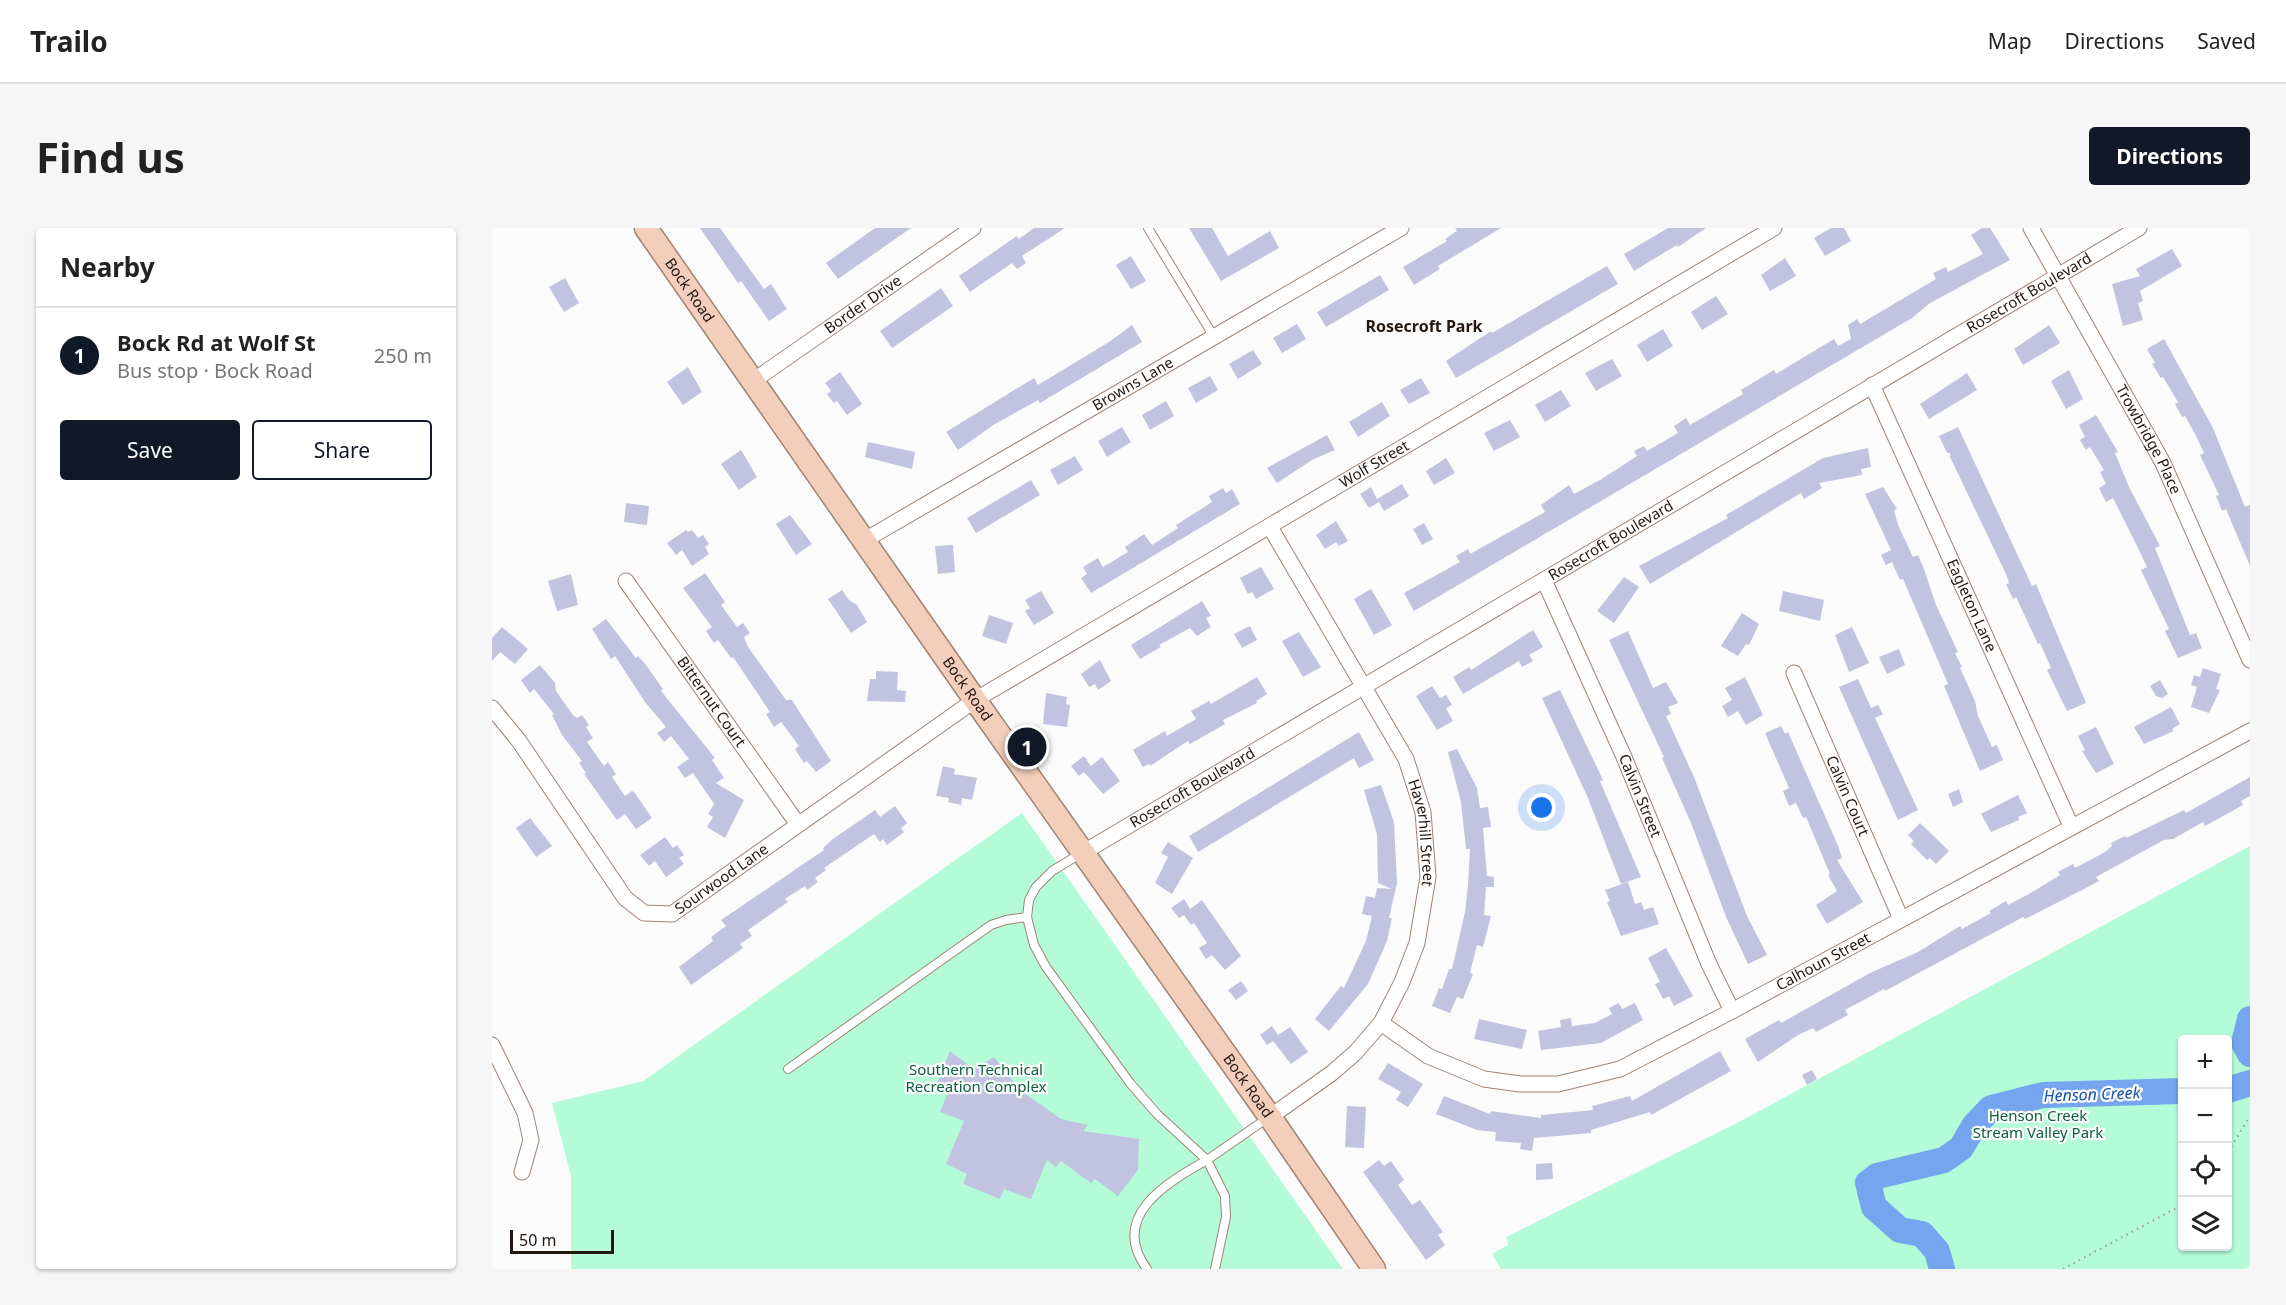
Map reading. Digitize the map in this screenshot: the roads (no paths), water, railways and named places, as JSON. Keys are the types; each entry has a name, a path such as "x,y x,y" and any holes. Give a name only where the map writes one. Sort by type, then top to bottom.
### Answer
{"main road":[{"name":"Bock Road","path":"646,228 975,700 1270,1116 1374,1269"}],"street":[{"name":"Border Drive","path":"753,381 973,228"},
{"name":"Browns Lane","path":"865,540 1401,228"},
{"name":"Wolf Street","path":"975,700 1774,228"},
{"name":"Trowbridge Place","path":"2031,228 2163,463 2250,660"},
{"name":"Rosecroft Boulevard","path":"1084,852 2139,228"},
{"name":"Eagleton Lane","path":"1872,385 2071,826"},
{"name":"Haverhill Street","path":"1270,527 1400,747 1413,775 1423,812 1428,855 1426,897 1417,943 1402,982 1381,1023 1355,1053 1332,1073 1270,1116"},
{"name":"Calvin Street","path":"1544,580 1624,757 1708,964 1732,1011"},
{"name":"Bitternut Court","path":"627,581 797,823"},
{"name":"Calvin Court","path":"1794,673 1901,919"},
{"name":"Sourwood Lane","path":"492,708 519,741 613,882 631,904 644,913 668,915 676,912 797,823 975,700"},
{"name":"Calhoun Street","path":"1381,1023 1428,1056 1467,1073 1504,1082 1540,1085 1569,1082 1620,1069 1732,1011 2250,731"},
{"path":"492,1045 525,1113 531,1140 522,1172"}],"lane":[{"path":"1148,228 1214,337"},
{"path":"1084,852 1052,871 1040,882 1029,900 1027,917 1034,945 1046,967 1130,1083 1157,1114 1207,1160 1225,1196 1226,1217 1215,1269"},
{"path":"788,1069 991,925 1027,917"},
{"path":"1147,1269 1136,1242 1136,1224 1143,1209 1162,1187 1207,1160 1270,1116"}],"waterway":[{"name":"Henson Creek","path":"2250,1019 2244,1043 2250,1054"},
{"name":"Henson Creek","path":"2231,1089 2250,1083"},
{"name":"Henson Creek","path":"1942,1269 1937,1251 1922,1234 1900,1230 1874,1207 1868,1183 1877,1176 1944,1160 1961,1148 1974,1126 1991,1108 2043,1095 2178,1091"}],"place":[{"name":"Bock Rd at Wolf St","path":"1027,747"}],"district":[{"name":"Rosecroft Park","path":"1424,326"}],"park label":[{"name":"Southern Technical Recreation Complex","path":"976,1078"},
{"name":"Henson Creek Stream Valley Park","path":"2038,1124"}]}
